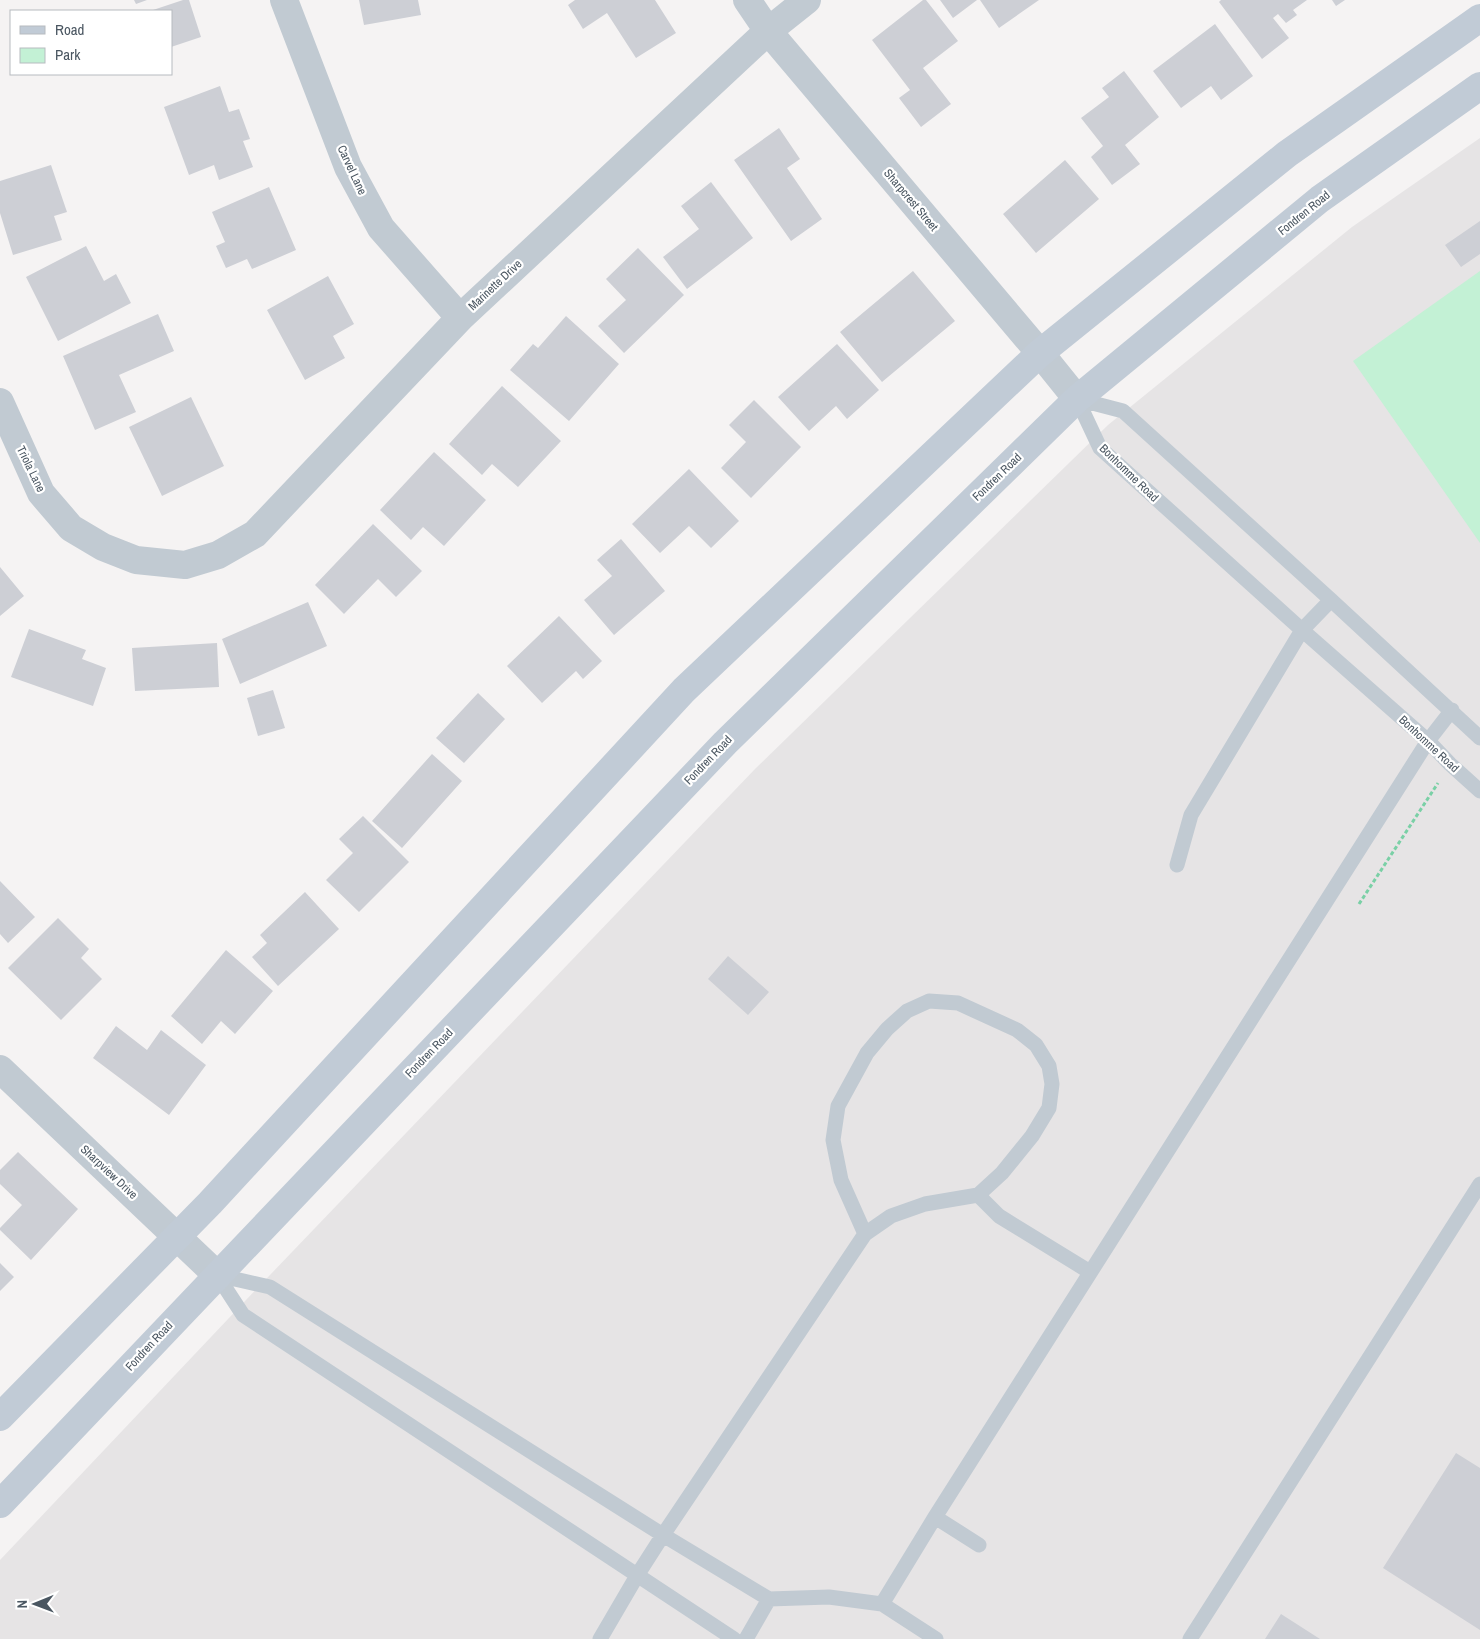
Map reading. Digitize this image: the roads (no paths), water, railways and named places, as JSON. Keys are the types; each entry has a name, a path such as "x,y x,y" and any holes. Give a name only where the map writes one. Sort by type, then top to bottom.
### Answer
{"main road":[{"path":"0,1417 178,1237 684,690 1040,353 1287,154 1480,18"},
{"name":"Fondren Road","path":"0,1504 724,743 1077,399 1320,199 1480,86"}],"street":[{"name":"Carvel Lane","path":"284,0 348,166 381,228 460,318"},
{"name":"Sharpcrest Street","path":"747,0 768,31 1077,399"},
{"name":"Marinette Drive","path":"185,565 218,555 255,534 460,318 768,31 807,0"},
{"name":"Triola Lane","path":"0,402 41,492 71,528 102,547 136,560 185,565"},
{"name":"Sharpview Drive","path":"0,1069 217,1275"}],"lane":[{"path":"1077,399 1123,411 1452,710 1480,738"},
{"name":"Bonhomme Road","path":"1077,399 1100,448 1428,741 1480,791"},
{"path":"1177,865 1191,815 1302,630 1331,600"},
{"path":"882,1604 1090,1272 1428,741 1452,710"},
{"path":"600,1639 663,1535 865,1234 891,1216 925,1204 978,1195 1002,1173 1032,1136 1049,1108 1052,1084 1049,1066 1036,1045 1017,1030 958,1003 929,1001 906,1011 887,1029 867,1053 838,1106 833,1140 840,1180 865,1234"},
{"path":"1190,1639 1480,1184"},
{"path":"978,1195 999,1216 1090,1272"},
{"path":"217,1275 270,1287 663,1535 769,1599 829,1597 882,1604 936,1639"},
{"path":"217,1275 243,1315 734,1639"},
{"path":"935,1517 979,1545"},
{"path":"746,1639 769,1599"}]}
